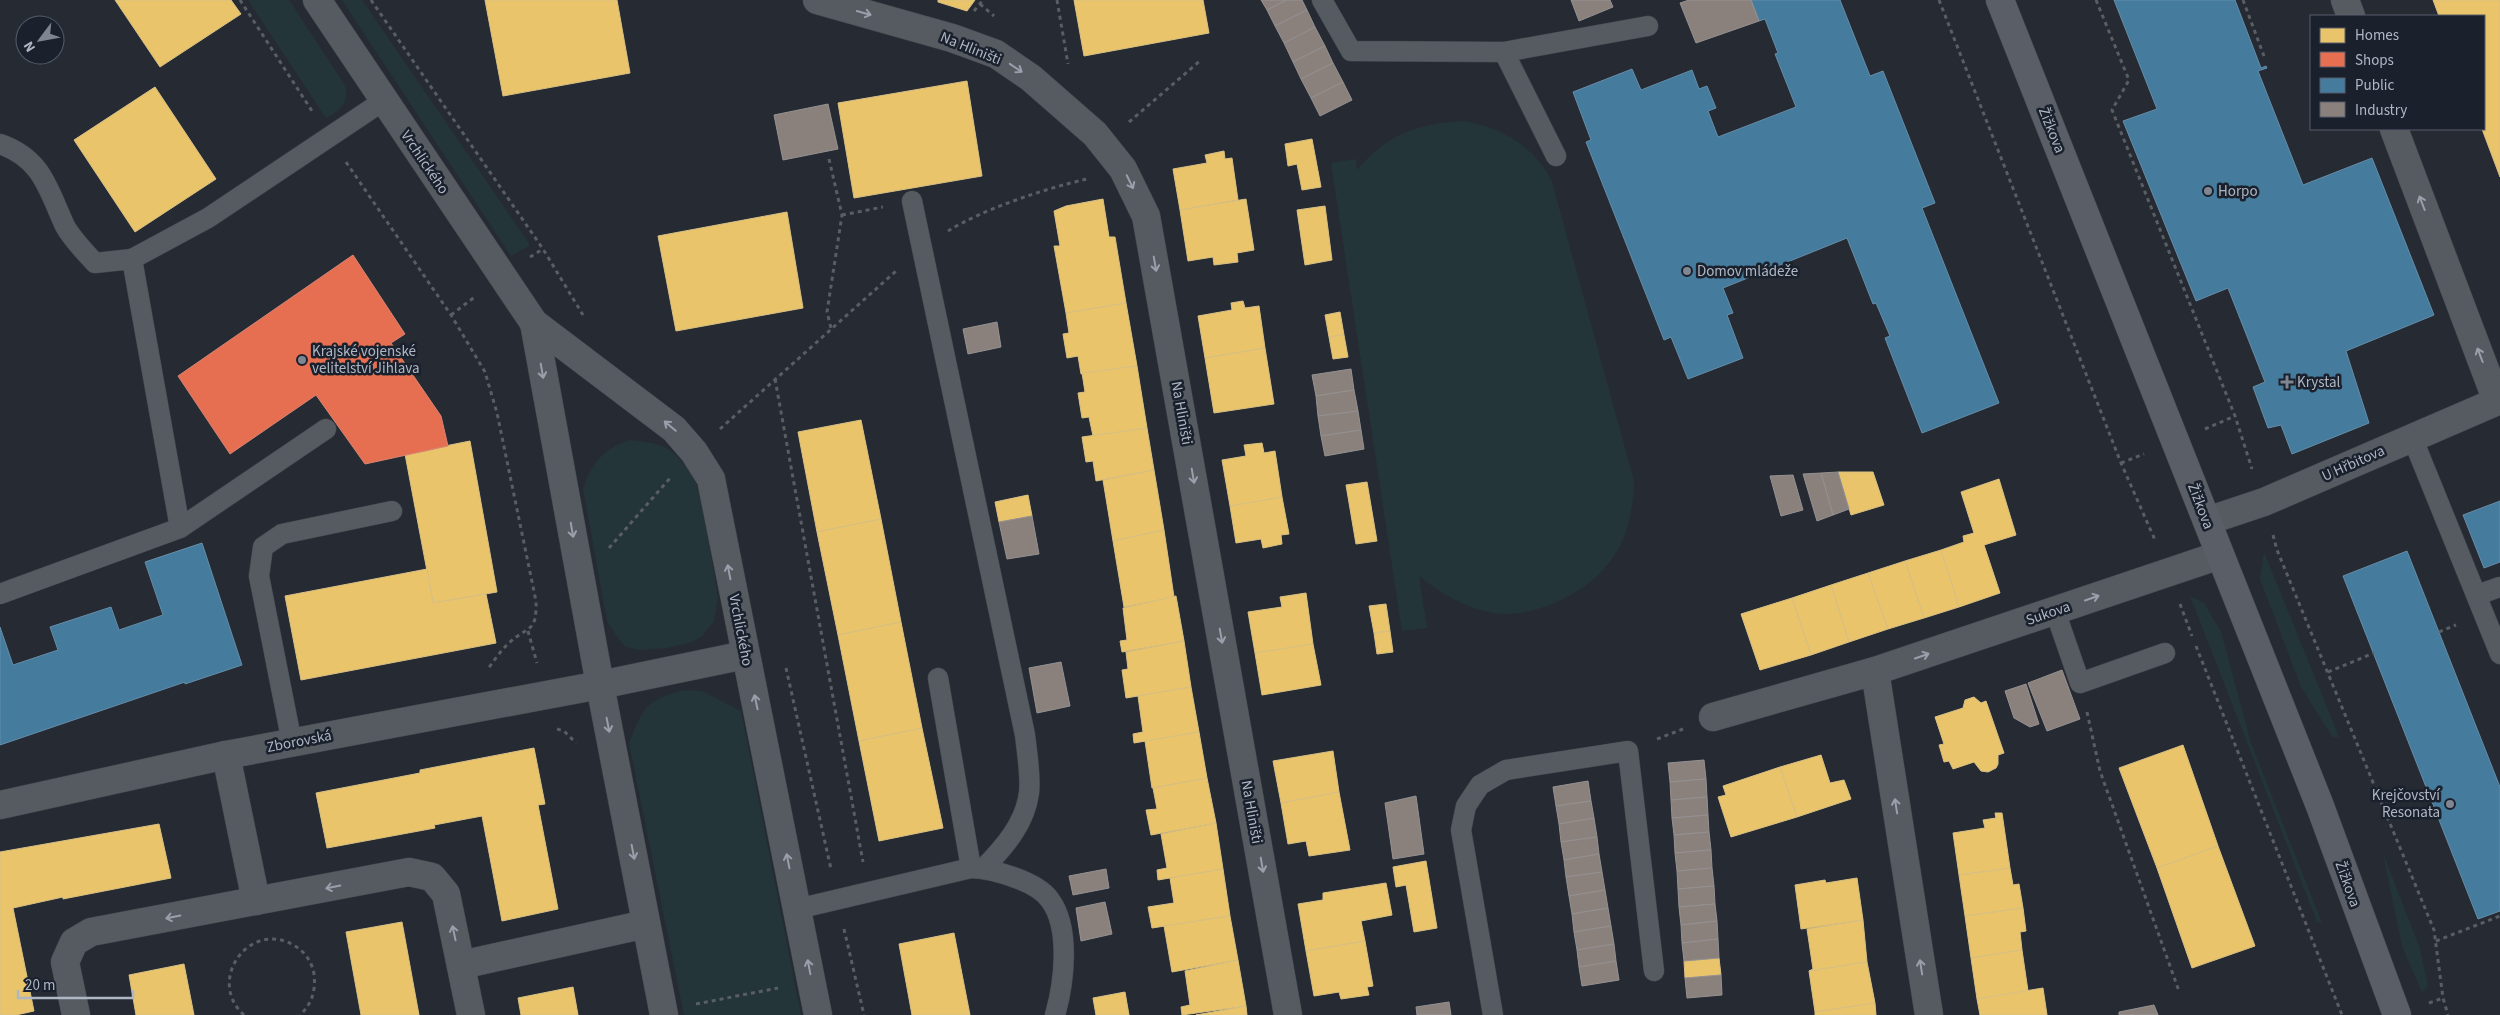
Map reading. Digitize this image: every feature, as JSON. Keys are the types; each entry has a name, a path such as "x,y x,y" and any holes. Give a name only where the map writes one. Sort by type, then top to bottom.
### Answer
{"main road":[{"name":"Žižkova","path":"2000,0 2320,806 2396,1015"}],"street":[{"name":"Vrchlického","path":"317,0 383,101 534,322 674,429 694,452 711,479 818,1015"},
{"name":"Na Hliništi","path":"818,0 952,38 996,54 1031,78 1095,134 1123,169 1146,216 1288,1015"},
{"path":"2345,0 2352,15"},
{"name":"U Hřbitova","path":"2207,522 2264,502 2499,400 2394,130"},
{"name":"Vrchlického","path":"534,322 600,685 664,1013"},
{"name":"Sukova","path":"1713,716 1876,671 2220,556"},
{"name":"Zborovská","path":"0,805 226,755 600,685 745,654"},
{"path":"1876,671 1928,1015"},
{"path":"226,755 256,901"},
{"path":"76,1015 65,962 74,942 91,932 409,872 432,877 446,894 471,1015"},
{"path":"460,965 646,924"}],"lane":[{"path":"1322,0 1351,51 1504,52 1648,26"},
{"path":"1504,52 1556,156"},
{"path":"0,144 13,148 29,160 42,176 56,201 66,228 95,263 132,259 208,218 383,101"},
{"path":"797,909 977,868 1010,841 1020,820 1029,793 1025,735 912,201"},
{"path":"132,259 180,528"},
{"path":"0,594 180,528 326,429"},
{"path":"2412,437 2500,654"},
{"path":"292,743 259,576 263,547 282,534 392,511"},
{"path":"2477,595 2500,587"},
{"path":"2055,610 2080,683 2165,653"},
{"path":"938,678 977,868"},
{"path":"1493,1015 1461,830 1466,806 1480,785 1506,770 1628,751 1654,971"},
{"path":"977,868 1030,884 1050,900 1058,918 1065,957 1062,990 1055,1015"}],"path":[{"path":"240,0 329,137 451,315 485,372 497,413 536,601 536,618 528,631 510,642 484,674"},
{"path":"371,0 543,249 587,321"},
{"path":"1057,0 1069,73"},
{"path":"1939,0 2121,463 2158,545"},
{"path":"2096,0 2129,80 2112,110 2234,416 2264,502 2277,550 2434,930 2443,998 2448,1015"},
{"path":"2243,0 2264,56"},
{"path":"1123,127 1201,60"},
{"path":"829,159 842,215 827,312 831,328"},
{"path":"724,438 718,430 921,248 956,226 996,209 1059,185 1092,178"},
{"path":"842,215 912,201"},
{"path":"775,378 868,893"},
{"path":"581,580 694,452"},
{"path":"2179,603 2342,1015"},
{"path":"2439,632 2459,624"},
{"path":"528,631 538,666"},
{"path":"2328,672 2374,653"},
{"path":"785,664 864,1015"},
{"path":"2080,683 2100,771 2179,991"},
{"path":"1628,751 1713,716"},
{"path":"2436,941 2500,916"},
{"path":"244,1015 236,1008 230,994 228,977 232,965 245,948 255,942 272,939 292,944 310,962 315,982 314,991 307,1007 300,1015"},
{"path":"664,1013 812,982 855,975"}],"shaded area":[{"path":"248,0 289,0 346,87 346,98 342,106 335,112 326,118"},
{"path":"342,0 362,0 530,245 511,256"},
{"path":"1464,121 1491,128 1516,141 1536,158 1552,182 1634,481 1633,502 1629,522 1614,556 1590,583 1573,594 1532,610 1509,614 1494,613 1474,608 1454,599 1436,589 1419,576 1427,628 1402,631 1331,163 1356,159 1357,170 1380,147 1405,133 1433,124"},
{"path":"631,440 653,443 667,448 678,457 693,475 701,498 718,597 714,621 702,636 692,642 667,648 640,650 626,647 607,621 583,489 590,471 600,457 613,447"},
{"path":"2264,552 2339,737 2333,738 2301,687 2260,579"},
{"path":"2190,596 2204,603 2221,632 2251,743 2322,923 2317,922"},
{"path":"685,690 702,691 741,711 801,1015 684,1015 629,743 638,721 648,707 662,697"},
{"path":"2383,853 2420,949 2428,986 2422,992 2402,946"}],"building: Homes":[{"path":"115,0 231,0 241,14 160,67"},
{"path":"485,0 617,0 630,73 503,96"},
{"path":"938,0 975,0 967,11 938,2"},
{"path":"1074,0 1203,0 1209,33 1084,56"},
{"path":"2433,0 2500,0 2500,177 2482,130 2485,130 2485,15 2439,15"},
{"path":"967,81 982,176 854,198 838,103"},
{"path":"155,87 216,179 135,232 74,140"},
{"path":"1312,139 1321,187 1302,190 1297,164 1288,166 1285,144"},
{"path":"1224,151 1225,159 1232,158 1238,200 1180,210 1173,169 1207,163 1205,155"},
{"path":"1103,199 1109,237 1115,237 1126,303 1066,313 1054,246 1060,246 1054,211 1066,206"},
{"path":"1246,199 1254,250 1237,253 1238,262 1214,265 1213,257 1188,261 1180,210"},
{"path":"1325,206 1332,260 1305,265 1297,210"},
{"path":"787,212 803,308 676,331 658,236"},
{"path":"1243,301 1245,308 1259,306 1265,348 1205,358 1198,316 1232,310 1231,303"},
{"path":"1126,303 1137,366 1081,374 1078,356 1067,358 1063,334 1069,333 1066,313"},
{"path":"1340,312 1344,335 1329,337 1325,315"},
{"path":"1344,335 1348,357 1333,359 1329,337"},
{"path":"1265,348 1274,404 1214,413 1205,358"},
{"path":"1137,366 1147,428 1093,436 1089,417 1082,418 1078,393 1085,392 1082,373"},
{"path":"861,420 881,519 817,532 798,432"},
{"path":"1147,428 1154,470 1096,481 1093,461 1086,462 1082,437"},
{"path":"470,441 497,592 433,603 405,454"},
{"path":"1262,443 1264,453 1275,451 1282,497 1230,506 1222,460 1246,456 1244,445"},
{"path":"1154,470 1164,530 1113,541 1103,480"},
{"path":"1838,472 1873,472 1884,505 1851,515"},
{"path":"1999,479 2016,535 1984,545 2000,593 1959,607 1941,550 1964,542 1963,536 1974,533 1961,492"},
{"path":"1367,482 1377,541 1356,544 1346,485"},
{"path":"1028,495 1032,516 999,522 995,502"},
{"path":"1282,497 1289,534 1281,535 1282,544 1263,548 1261,539 1236,543 1230,506"},
{"path":"881,519 901,622 838,635 817,532"},
{"path":"1164,530 1174,597 1124,607 1113,541"},
{"path":"1941,550 1959,607 1924,618 1905,561"},
{"path":"1905,561 1924,618 1888,629 1868,573"},
{"path":"427,569 433,603 486,594 496,643 301,680 285,596"},
{"path":"1868,573 1888,629 1849,642 1831,585"},
{"path":"1831,585 1849,642 1811,655 1792,598"},
{"path":"1306,593 1313,644 1255,653 1248,612 1282,607 1280,597"},
{"path":"1176,596 1184,641 1122,652 1120,641 1127,640 1123,608"},
{"path":"1792,598 1811,655 1760,670 1741,614"},
{"path":"1386,604 1390,631 1374,633 1369,606"},
{"path":"901,622 922,728 859,741 838,635"},
{"path":"1390,631 1393,652 1377,654 1374,633"},
{"path":"1184,641 1191,687 1126,698 1122,670 1128,669 1126,652"},
{"path":"1313,644 1321,685 1262,695 1255,653"},
{"path":"1191,687 1199,732 1134,743 1133,734 1143,732 1138,696"},
{"path":"1974,697 1981,703 1986,701 2004,753 1998,755 1996,768 1988,772 1981,771 1974,762 1953,769 1949,761 1944,762 1939,745 1944,744 1935,717 1963,708 1965,700"},
{"path":"922,728 943,828 879,841 859,741"},
{"path":"1199,732 1207,778 1152,788 1145,741"},
{"path":"2183,745 2218,846 2157,868 2119,768"},
{"path":"534,748 545,804 538,805 558,909 502,921 482,816 434,825 435,828 327,848 316,793 420,773 420,770"},
{"path":"1333,751 1339,792 1281,803 1273,761"},
{"path":"1821,755 1830,783 1844,780 1851,799 1797,817 1780,767"},
{"path":"1780,767 1797,817 1731,837 1718,797 1726,795 1723,786"},
{"path":"1207,778 1216,823 1151,835 1146,810 1157,809 1153,788"},
{"path":"1339,792 1350,850 1309,856 1306,841 1288,844 1281,803"},
{"path":"1995,813 2002,813 2010,868 1959,875 1953,833 1985,828 1983,820 1996,818"},
{"path":"1216,823 1223,869 1158,880 1157,870 1167,868 1161,834"},
{"path":"159,824 171,878 13,908 34,1011 16,1015 0,1015 0,852"},
{"path":"2218,846 2255,946 2192,968 2157,868"},
{"path":"1426,861 1437,928 1414,932 1406,885 1396,887 1393,867"},
{"path":"2010,868 2013,885 2019,884 2023,908 1965,916 1959,875"},
{"path":"1223,869 1230,916 1152,928 1148,907 1174,903 1170,878"},
{"path":"1857,878 1863,920 1801,929 1795,885 1825,880 1826,883"},
{"path":"1386,883 1392,915 1361,921 1365,941 1306,951 1298,904 1323,900 1323,893"},
{"path":"2023,908 2026,931 2020,932 2022,950 1971,958 1965,916"},
{"path":"1230,916 1238,960 1172,972 1164,926"},
{"path":"1863,920 1867,962 1809,971 1813,969 1807,929"},
{"path":"402,922 419,1015 361,1015 346,932"},
{"path":"954,933 970,1015 912,1015 899,944"},
{"path":"1365,941 1373,986 1367,987 1369,995 1341,999 1339,992 1314,996 1306,951"},
{"path":"2022,950 2028,991 1977,999 1971,958"},
{"path":"1719,958 1721,975 1685,978 1684,961"},
{"path":"1238,960 1246,1006 1182,1015 1181,1007 1190,1005 1185,971"},
{"path":"1867,962 1875,1003 1815,1012 1809,971"},
{"path":"184,964 194,1015 136,1015 129,975"},
{"path":"573,987 578,1015 521,1015 518,998"},
{"path":"2043,988 2047,1015 1980,1015 1977,999"},
{"path":"1125,992 1129,1015 1096,1015 1093,998"},
{"path":"1875,1003 1876,1015 1815,1015 1815,1012"},
{"path":"1246,1006 1247,1015 1196,1015"}],"building: Shops":[{"name":"Krajské vojenské velitelství Jihlava","path":"353,255 405,334 391,343 441,416 448,446 365,464 316,395 230,454 178,376"}],"building: Public":[{"path":"1751,0 1840,0 1870,76 1883,71 1935,203 1922,208 1999,403 1922,433 1885,338 1890,336 1876,303 1873,304 1847,238 1723,288 1733,313 1727,315 1743,358 1688,379 1671,337 1664,340 1586,142 1591,140 1573,92 1632,69 1641,90 1692,70 1699,89 1707,86 1716,108 1708,111 1718,137 1796,107 1775,54 1778,53 1765,19 1759,21"},
{"path":"2114,0 2235,0 2261,68 2266,66 2267,68 2258,71 2303,185 2372,158 2434,315 2346,351 2369,423 2292,454 2281,425 2268,428 2253,387 2265,382 2228,288 2196,301 2123,121 2157,109"},
{"path":"2500,501 2500,562 2484,568 2463,515"},
{"path":"202,543 242,665 185,684 185,682 0,745 0,627 13,665 58,650 50,627 111,607 119,630 163,615 145,562"},
{"path":"2407,551 2500,787 2500,911 2478,919 2343,576"}],"building: Industry":[{"path":"1261,0 1287,0 1267,10"},
{"path":"1287,0 1302,0 1307,10 1275,26 1267,10"},
{"path":"1571,0 1610,0 1613,7 1579,21"},
{"path":"1689,0 1751,0 1759,21 1696,43 1680,3"},
{"path":"1307,10 1315,27 1284,43 1275,26"},
{"path":"1315,27 1325,46 1293,62 1284,43"},
{"path":"1325,46 1333,63 1301,79 1293,62"},
{"path":"1333,63 1343,82 1311,98 1301,79"},
{"path":"1343,82 1352,100 1320,116 1311,98"},
{"path":"828,104 838,149 783,160 774,115"},
{"path":"997,322 1001,347 968,354 963,329"},
{"path":"1351,369 1354,390 1316,396 1312,375"},
{"path":"1354,390 1358,411 1318,416 1316,396"},
{"path":"1358,411 1361,430 1321,436 1318,416"},
{"path":"1361,430 1364,449 1325,456 1321,436"},
{"path":"1838,472 1849,509 1833,515 1821,473"},
{"path":"1821,473 1833,515 1817,521 1803,474"},
{"path":"1793,475 1803,510 1781,516 1770,476"},
{"path":"1032,516 1039,554 1007,559 999,522"},
{"path":"1061,662 1070,706 1037,713 1029,668"},
{"path":"2062,670 2080,719 2047,731 2028,683"},
{"path":"2026,684 2039,724 2030,727 2014,718 2005,691"},
{"path":"1704,760 1706,779 1670,782 1668,763"},
{"path":"1706,779 1707,797 1671,800 1670,782"},
{"path":"1588,781 1591,801 1556,806 1553,787"},
{"path":"1416,796 1424,854 1393,859 1385,803"},
{"path":"1707,797 1708,815 1672,818 1671,800"},
{"path":"1591,801 1594,818 1559,824 1556,806"},
{"path":"1708,815 1709,832 1674,835 1672,818"},
{"path":"1594,818 1597,837 1561,842 1559,824"},
{"path":"1709,832 1711,850 1675,853 1674,835"},
{"path":"1597,837 1599,854 1564,860 1561,842"},
{"path":"1711,850 1712,868 1677,871 1675,853"},
{"path":"1599,854 1602,872 1566,877 1564,860"},
{"path":"1712,868 1714,886 1678,889 1677,871"},
{"path":"1106,869 1109,888 1073,895 1069,876"},
{"path":"1602,872 1605,890 1569,896 1566,877"},
{"path":"1714,886 1715,904 1679,907 1678,889"},
{"path":"1605,890 1608,908 1572,914 1569,896"},
{"path":"1105,902 1112,934 1081,941 1076,908"},
{"path":"1715,904 1717,921 1681,925 1679,907"},
{"path":"1608,908 1611,926 1574,932 1572,914"},
{"path":"1717,921 1718,939 1682,943 1681,925"},
{"path":"1611,926 1614,944 1577,950 1574,932"},
{"path":"1718,939 1719,958 1684,961 1682,943"},
{"path":"1614,944 1616,961 1579,967 1577,950"},
{"path":"1616,961 1619,980 1582,986 1579,967"},
{"path":"1721,975 1722,995 1687,998 1685,978"},
{"path":"1449,1002 1451,1015 1417,1015 1416,1007"},
{"path":"2154,1005 2158,1015 2119,1015 2119,1012"}],"place":[{"name":"Horpo","path":"2208,191"},
{"name":"Domov mládeže","path":"1687,271"},
{"name":"Krajské vojenské velitelství Jihlava","path":"302,360"},
{"name":"Krystal","path":"2287,382"},
{"name":"Krejčovství Resonata","path":"2450,804"}]}
